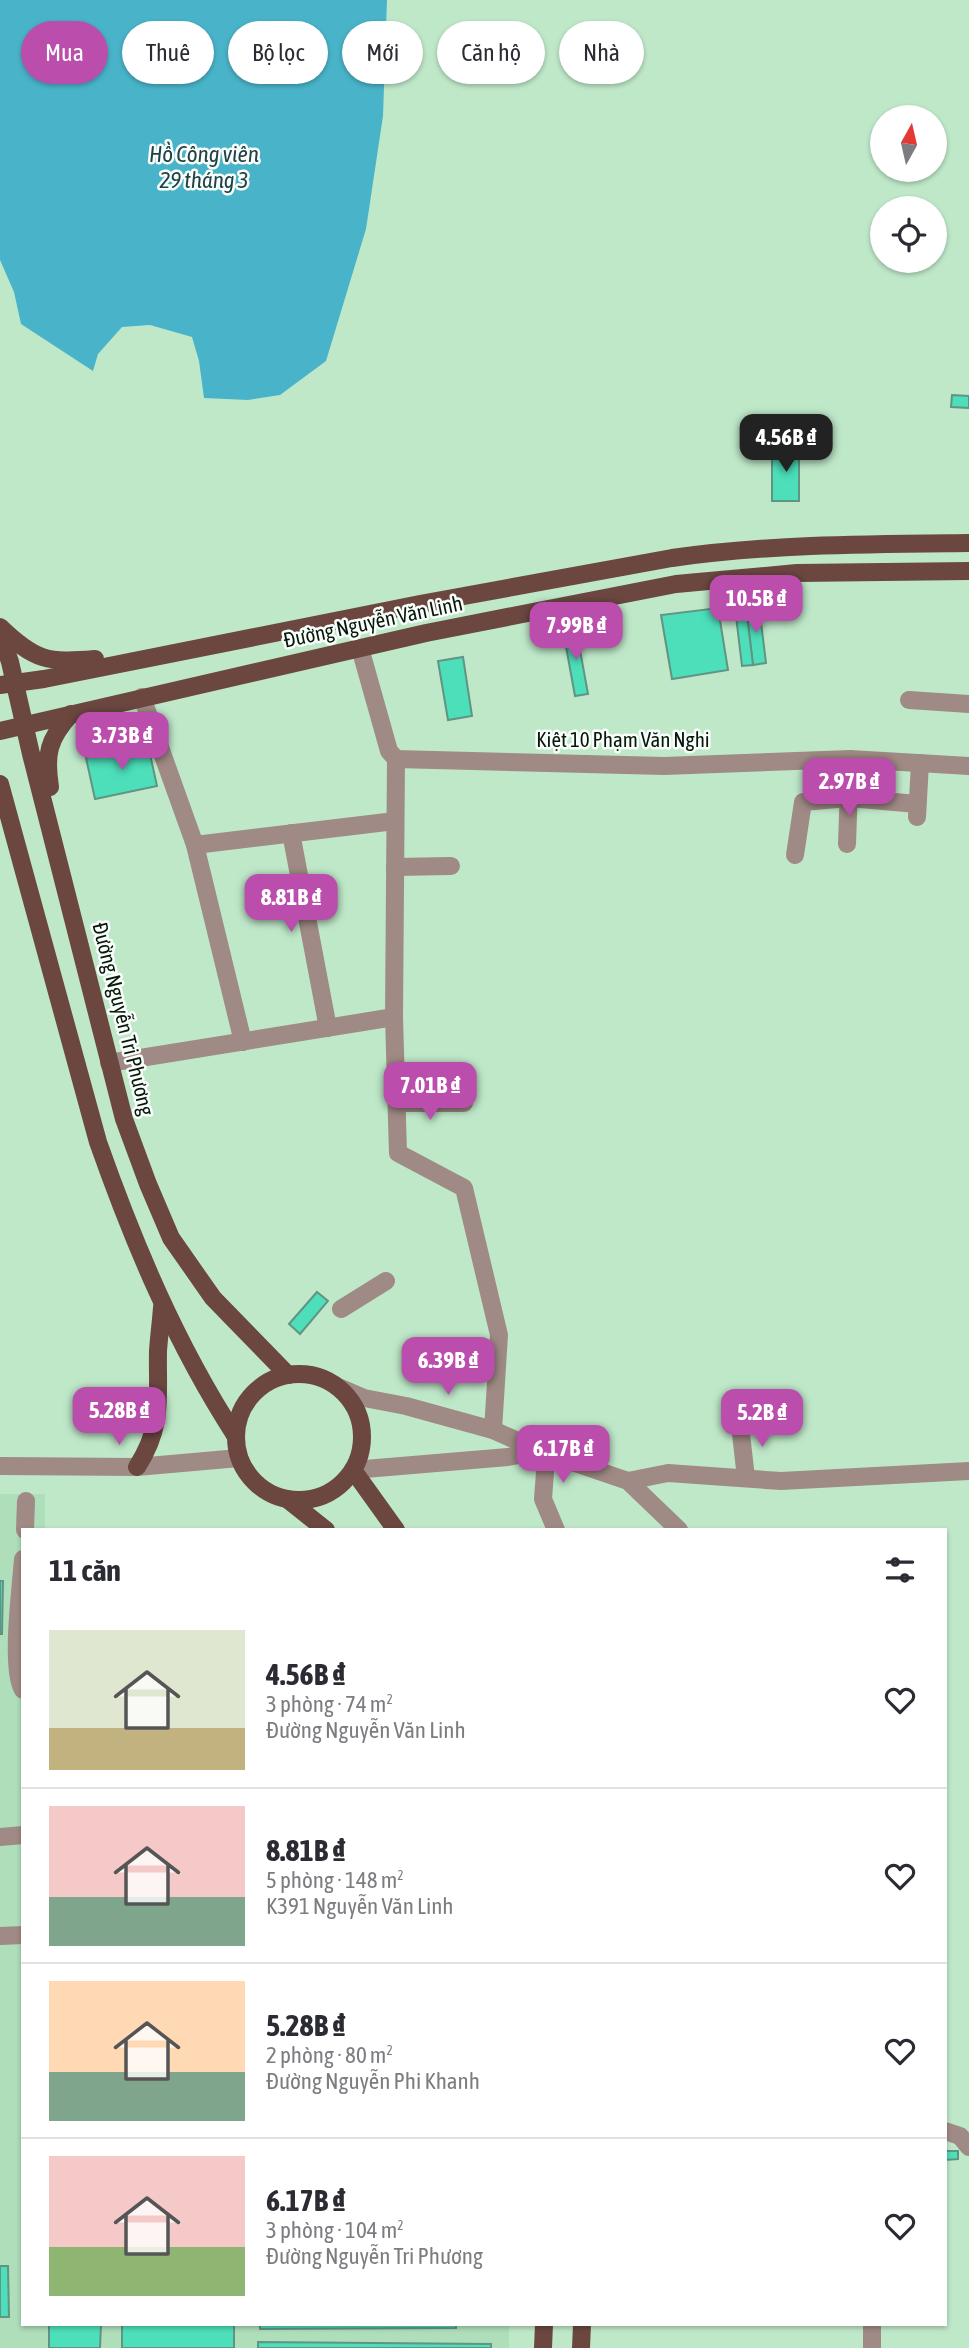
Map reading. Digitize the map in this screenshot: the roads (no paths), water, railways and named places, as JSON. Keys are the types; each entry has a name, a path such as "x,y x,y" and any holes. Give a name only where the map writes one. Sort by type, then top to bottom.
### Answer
{"main road":[{"name":"Đường Nguyễn Văn Linh","path":"7,684 673,558 816,545 969,543"},
{"path":"604,569 609,596"},
{"name":"Đường Nguyễn Văn Linh","path":"0,731 426,633 676,584 755,576 969,571"},
{"path":"420,604 426,633"},
{"path":"0,627 36,656 59,662 148,659"},
{"name":"Đường Nguyễn Tri Phương","path":"0,633 7,684 25,726 124,1119 172,1238 213,1298 288,1375"},
{"path":"49,821 52,803 46,769 48,755 57,732 71,714"},
{"path":"0,784 4,808 98,1142 117,1196 174,1331 207,1392 235,1434"},
{"path":"137,1467 149,1447 159,1406 158,1350 162,1304"},
{"path":"288,1375 313,1376 337,1386 349,1398 358,1414 362,1431 361,1449 353,1470 341,1485 306,1500 287,1499 271,1494 257,1485 246,1473 239,1458 235,1434 237,1420 251,1395 274,1379 288,1375"},
{"path":"353,1470 395,1528"},
{"path":"287,1499 323,1528"},
{"path":"543,2348 544,2326"},
{"path":"581,2348 582,2326"}],"street":[{"path":"360,648 389,751 396,760 394,1017 398,1153 464,1188 499,1335 493,1430"},
{"path":"142,697 195,845 243,1042"},
{"path":"909,700 969,704"},
{"name":"Kiệt 10 Phạm Văn Nghi","path":"396,760 664,766 850,760 969,766"},
{"path":"847,844 850,760"},
{"path":"795,855 803,802 849,798 917,810 920,763"},
{"path":"195,845 395,821"},
{"path":"291,833 328,1028"},
{"path":"395,867 451,866"},
{"path":"109,1063 394,1017"},
{"path":"397,1102 464,1102"},
{"path":"341,1309 386,1281"},
{"path":"337,1386 364,1398 406,1406 493,1430 540,1451 628,1481 677,1528"},
{"path":"740,1425 746,1478"},
{"path":"353,1470 508,1457 540,1451"},
{"path":"540,1451 545,1472 543,1499 555,1528"},
{"path":"0,1466 137,1467 239,1458"},
{"path":"628,1481 668,1473 781,1481 969,1471"},
{"path":"25,1528 26,1501"},
{"path":"21,1603 18,1682 21,1687"},
{"path":"0,1837 21,1835"},
{"path":"0,1936 21,1936"},
{"path":"947,2132 960,2136 969,2147"},
{"path":"872,2326 872,2348"}],"water":[{"name":"Hồ Công viên 29 tháng 3","path":"0,0 387,0 386,21 342,21 342,84 384,84 383,116 366,229 326,361 280,395 248,400 204,398 199,361 192,337 150,325 122,327 98,354 93,371 21,324 14,292 0,260"}]}
